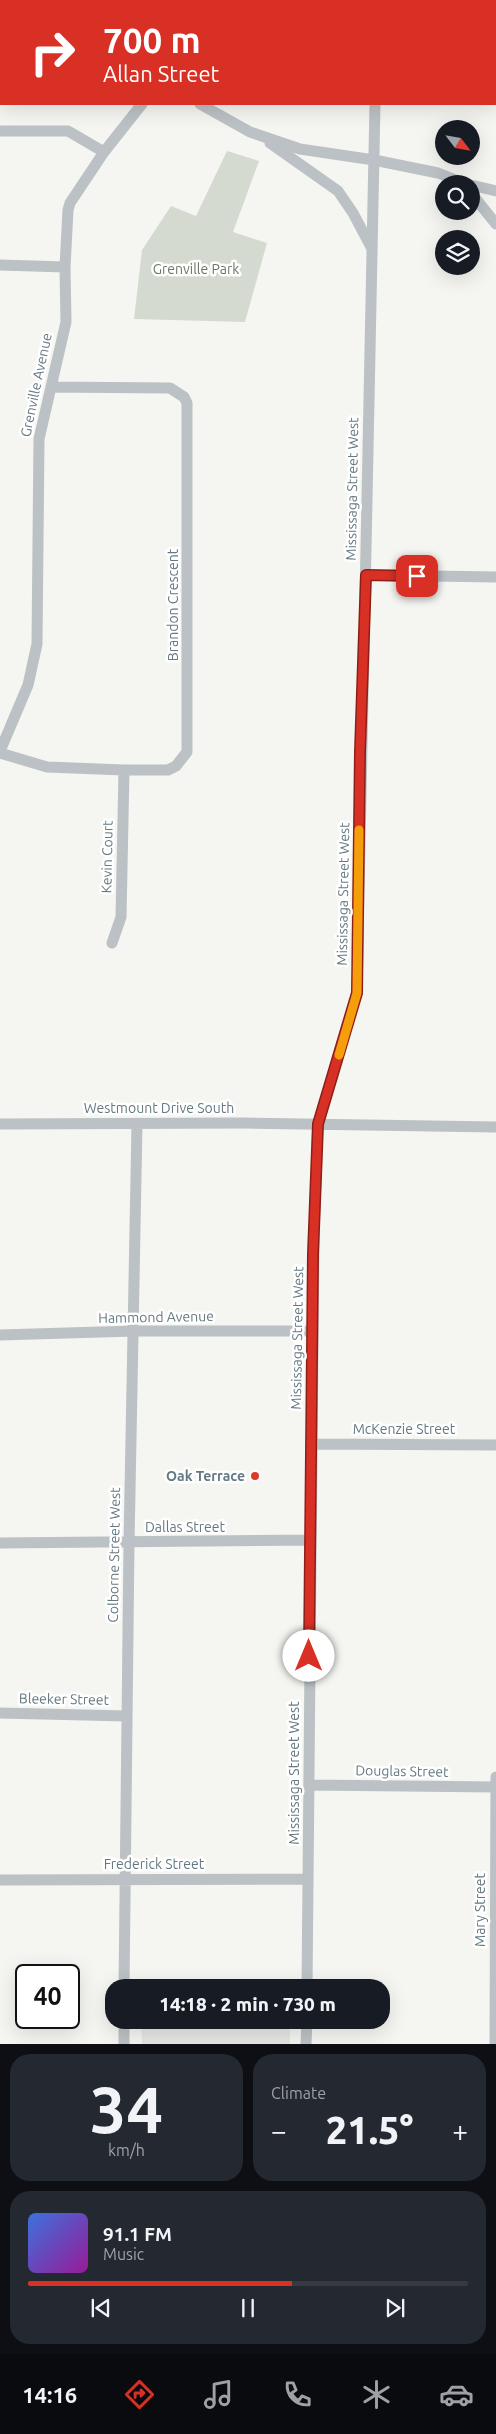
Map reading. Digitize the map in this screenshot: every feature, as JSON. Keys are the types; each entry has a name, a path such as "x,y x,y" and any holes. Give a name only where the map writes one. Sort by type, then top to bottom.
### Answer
{"street":[{"name":"Grenville Avenue","path":"0,752 28,685 37,644 39,439 66,322 65,267 67,218 70,203 104,152 141,105"},
{"path":"202,105 258,135 338,191 353,213 372,248"},
{"name":"Mississaga Street West","path":"307,1979 312,1331 318,1124 357,993 360,752 366,575 375,105"},
{"path":"0,131 68,131 104,152"},
{"path":"258,135 300,149 374,160 443,175"},
{"path":"480,187 496,191"},
{"path":"480,204 496,224"},
{"path":"0,265 65,267"},
{"name":"Brandon Crescent","path":"0,752 47,767 168,770 176,766 187,752 187,403 184,397 170,388 51,387"},
{"path":"366,575 496,577"},
{"name":"Kevin Court","path":"112,944 121,917 124,770"},
{"name":"Westmount Drive South","path":"0,1124 318,1124 496,1127"},
{"name":"Colborne Street West","path":"124,1979 129,1543 137,1124"},
{"name":"Hammond Avenue","path":"0,1335 134,1331 312,1331"},
{"name":"McKenzie Street","path":"311,1444 496,1445"},
{"name":"Dallas Street","path":"0,1543 310,1540"},
{"name":"Bleeker Street","path":"0,1713 127,1716"},
{"name":"Mary Street","path":"495,2044 496,1777"},
{"name":"Douglas Street","path":"309,1785 496,1787"},
{"name":"Frederick Street","path":"0,1880 308,1879"},
{"path":"124,2029 124,2044"},
{"path":"306,2029 306,2044"}],"shaded area":[{"path":"141,2029 290,2029 290,2044 142,2044"}],"green space":[{"name":"Grenville Park","path":"227,151 259,161 233,232 267,243 245,322 134,319 142,250 171,206 196,216"}],"slow traffic":[{"path":"339,1055 357,993 359,830"}],"place":[{"name":"Oak Terrace","path":"255,1476"}],"route":[{"path":"309,1656 313,1254 318,1124 357,993 360,752 366,575 417,576"}]}
